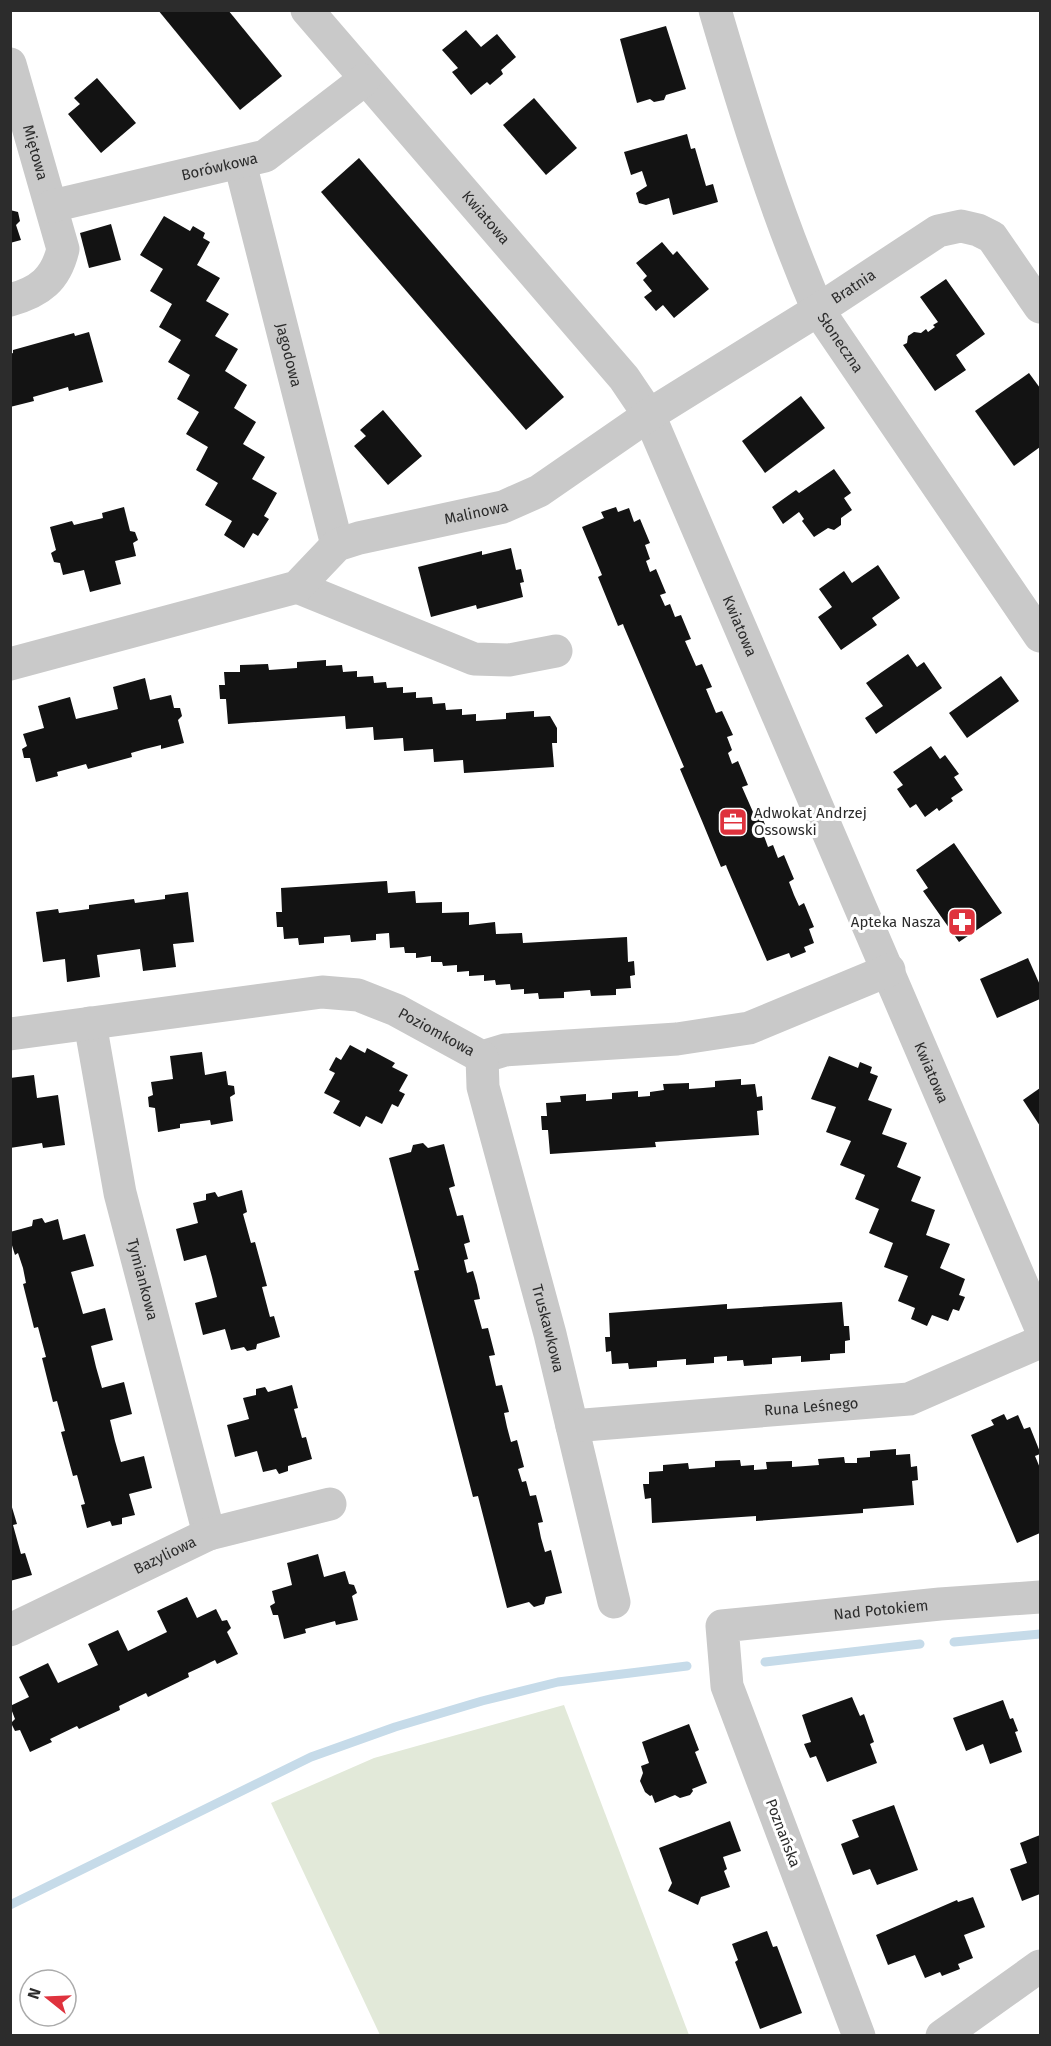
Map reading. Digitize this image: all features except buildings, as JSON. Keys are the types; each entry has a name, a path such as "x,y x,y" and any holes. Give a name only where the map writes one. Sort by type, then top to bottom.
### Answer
{"street":[{"name":"Kwiatowa","path":"307,10 364,80 624,378 649,415 1041,1326"},
{"name":"Słoneczna","path":"715,10 745,113 796,260 818,310 1041,636"},
{"name":"Miętowa","path":"10,64 63,249 59,265 49,280 26,296 10,300"},
{"name":"Borówkowa","path":"52,206 265,156 364,80"},
{"name":"Jagodowa","path":"240,163 337,545"},
{"name":"Bratnia","path":"649,415 818,310 938,231 961,226 978,230 992,237 1041,307"},
{"name":"Malinowa","path":"337,545 359,538 503,507 539,490 649,415"},
{"path":"10,664 297,587 337,545"},
{"path":"297,587 474,659 509,660 556,651"},
{"name":"Poziomkowa","path":"10,1035 322,993 358,994 396,1011 482,1057 505,1050 677,1040 749,1028 889,970"},
{"name":"Tymiankowa","path":"90,1023 120,1194 209,1534"},
{"name":"Truskawkowa","path":"482,1057 483,1087 550,1334 614,1602"},
{"name":"Runa Leśnego","path":"572,1426 909,1399 1041,1342"},
{"name":"Bazyliowa","path":"10,1630 209,1534 330,1504"},
{"name":"Nad Potokiem","path":"722,1626 940,1604 1041,1597"},
{"name":"Poznańska","path":"722,1626 727,1686 859,2036"},
{"path":"942,2036 1041,1966"}],"green space":[{"path":"564,1705 689,2035 380,2035 271,1803 374,1758"}],"waterway":[{"path":"954,1642 1040,1634"},
{"path":"765,1662 920,1644"},
{"path":"10,1905 311,1757 395,1727 482,1701 558,1682 687,1666"}],"place":[{"name":"Adwokat Andrzej Ossowski","path":"733,822"},
{"name":"Apteka Nasza","path":"962,922"}]}
